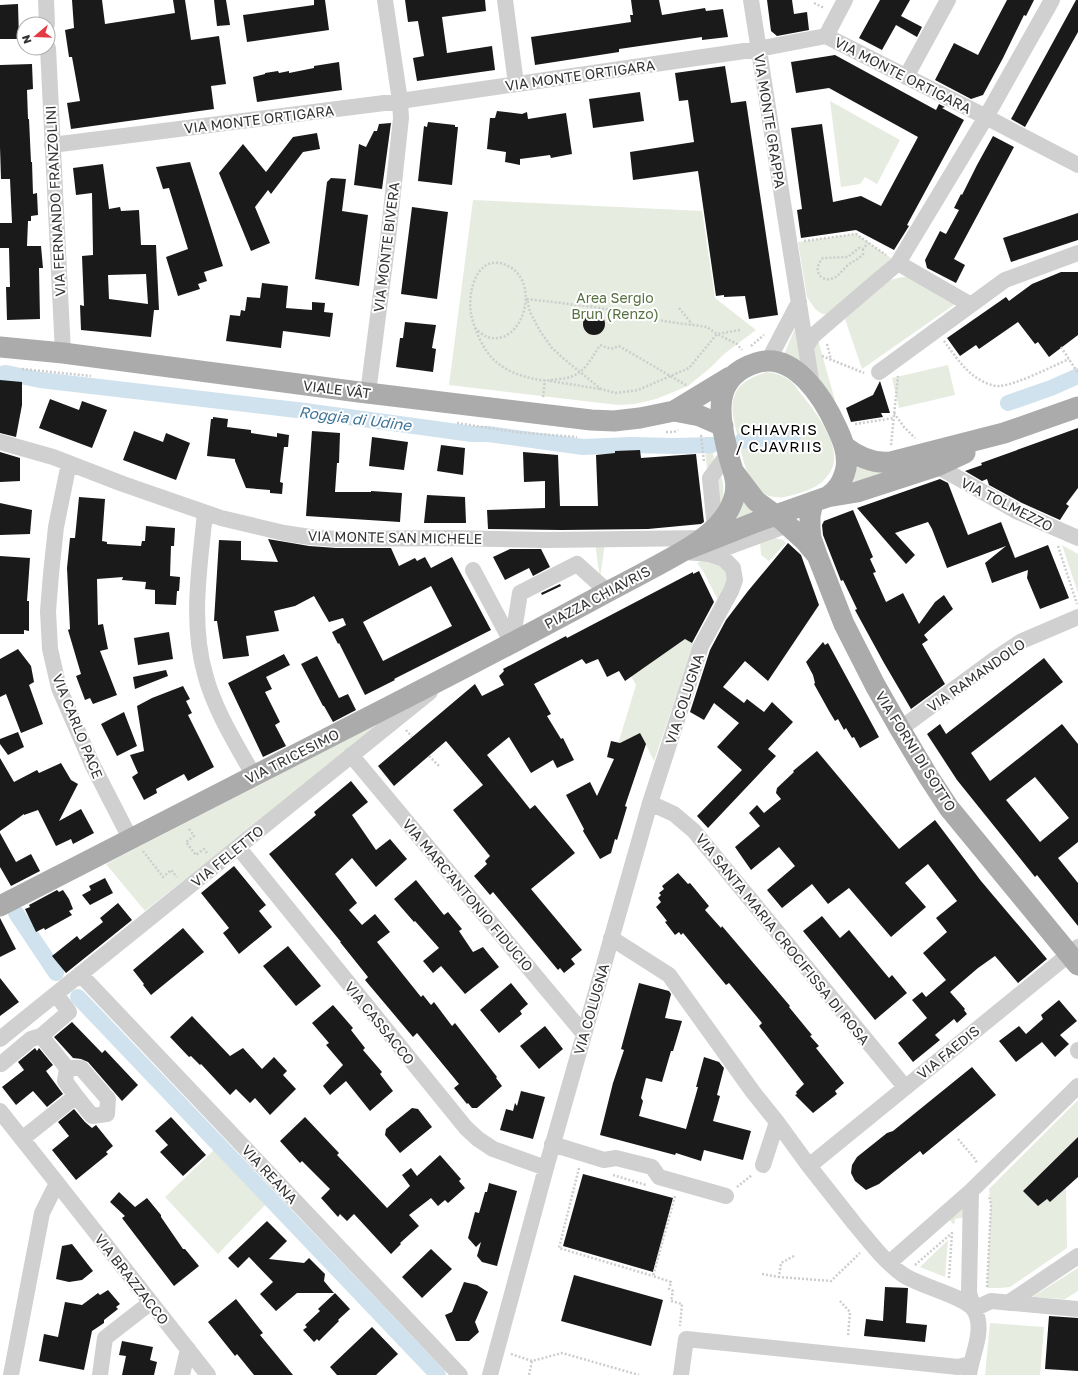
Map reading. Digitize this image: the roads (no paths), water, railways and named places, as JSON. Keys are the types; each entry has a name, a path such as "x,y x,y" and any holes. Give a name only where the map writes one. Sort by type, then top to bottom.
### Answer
{"main road":[{"name":"VIALE VÂT","path":"0,348 63,353 368,393 591,420 614,421 640,418 674,411 730,377"},
{"name":"PIAZZA CHIAVRIS","path":"512,643 683,552 710,540 732,503 735,487 723,426 721,409 722,394 730,377 748,365 768,361 789,366 812,386 832,415 844,446 847,459 842,480 836,490 782,520 683,552"},
{"path":"844,446 867,460 891,462 1004,433 1078,407"},
{"name":"VIALE VÂT","path":"674,411 700,416 723,426"},
{"name":"PIAZZA CHIAVRIS","path":"820,500 857,492 929,453"},
{"name":"PIAZZA CHIAVRIS","path":"731,463 756,501 782,520"},
{"name":"VIA FORNI DI SOTTO","path":"820,500 810,516 811,538 816,555 844,624 875,685 928,776 949,808 1075,955"},
{"name":"VIA FORNI DI SOTTO","path":"782,520 805,541 816,555"},
{"name":"VIA TRICESIMO","path":"0,906 135,843 254,776 512,643"}],"street":[{"path":"46,0 47,16"},
{"name":"VIA MONTE BIVERA","path":"368,393 401,118 400,101 385,0"},
{"path":"505,0 516,84"},
{"name":"VIA MONTE GRAPPA","path":"751,0 758,49 794,242 799,302 812,386"},
{"path":"826,36 845,0"},
{"path":"906,77 948,0"},
{"path":"806,347 813,336 898,263 986,117 1052,0"},
{"name":"VIA MONTE ORTIGARA","path":"52,145 400,101 758,49 826,36 1078,165"},
{"name":"VIA FERNANDO FRANZOLINI","path":"48,56 63,353"},
{"path":"879,372 1005,280 1078,253"},
{"path":"898,263 971,305"},
{"path":"768,361 799,302"},
{"name":"VIA MONTE SAN MICHELE","path":"0,442 54,457 123,484 205,513 284,533 337,539 612,539"},
{"name":"VIA TOLMEZZO","path":"929,453 1018,512 1078,538"},
{"name":"VIA CARLO PACE","path":"69,463 56,527 52,558 48,611 50,649 60,688 92,764 135,843"},
{"path":"205,513 198,590 197,618 200,649 205,674 215,700 226,725 254,776"},
{"name":"PIAZZA CHIAVRIS","path":"612,539 710,540 782,520"},
{"name":"PIAZZA CHIAVRIS","path":"701,646 731,591 735,580 733,568 724,559 710,540"},
{"path":"512,643 520,593 577,564 608,592"},
{"path":"473,570 512,643"},
{"name":"VIA RAMANDOLO","path":"900,729 1022,641 1078,617"},
{"name":"VIA COLUGNA","path":"490,1375 552,1144 650,803 701,646"},
{"name":"VIA FELETTO","path":"0,1039 455,673"},
{"name":"VIA MARC'ANTONIO FIDUCIO","path":"351,756 584,1034"},
{"name":"VIA SANTA MARIA CROCIFISSA DI ROSA","path":"650,803 674,814 694,831 905,1087"},
{"name":"VIA CASSACCO","path":"238,847 466,1128 492,1149 546,1168"},
{"path":"611,938 669,975 754,1092 777,1122 814,1161 871,1243 889,1263 913,1281 963,1301 974,1309"},
{"name":"VIA FAEDIS","path":"814,1161 905,1087 1075,955"},
{"path":"1,1064 31,1039 41,1036 69,1012 67,985"},
{"name":"VIA REANA","path":"67,985 460,1375"},
{"path":"41,1036 67,1068 65,1081 92,1116 107,1114 108,1099 82,1068 67,1068"},
{"path":"889,1263 971,1191 1078,1086"},
{"path":"22,1139 76,1096"},
{"name":"VIA BRAZZACCO","path":"0,1111 208,1375"},
{"path":"763,1165 777,1122"},
{"path":"552,1144 604,1160 616,1158 652,1167 659,1177 726,1196"},
{"path":"11,1375 42,1213 56,1183"},
{"path":"681,1375 686,1339 970,1369 975,1353 978,1328 977,1319 969,1294 971,1191"},
{"path":"1008,1303 1078,1256"},
{"path":"974,1309 991,1301 1078,1309"},
{"path":"100,1375 105,1338 150,1302"},
{"path":"182,1375 188,1349"}],"waterway":[{"name":"Roggia di Udine","path":"0,374 6,373 40,380 305,411 472,434 488,434 583,447 631,445 712,445"},
{"name":"Roggia di Udine","path":"1008,403 1051,388 1078,376"},
{"name":"Roggia di Udine","path":"742,441 794,434"},
{"path":"16,913 56,973"},
{"path":"78,997 438,1375"}],"district":[{"name":"CHIAVRIS / CJAVRIIS","path":"779,438"}],"park label":[{"name":"Area Sergio Brun (Renzo)","path":"615,306"}]}
